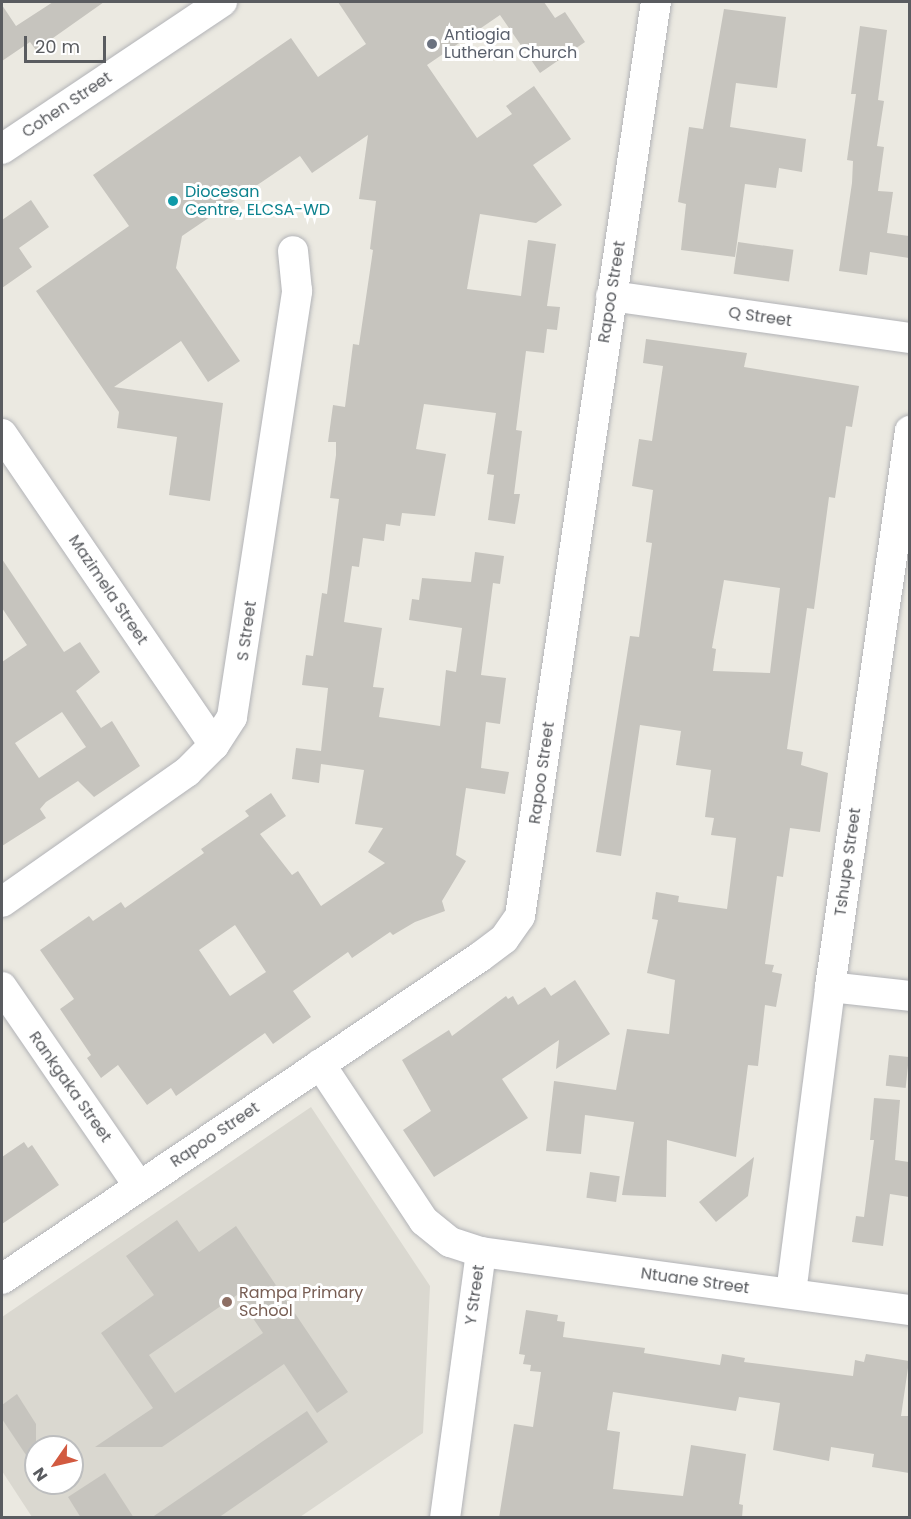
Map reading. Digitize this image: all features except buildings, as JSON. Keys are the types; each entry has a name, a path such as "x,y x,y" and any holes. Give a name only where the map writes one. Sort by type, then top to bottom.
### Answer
{"street":[{"name":"Cohen Street","path":"2,149 222,2"},
{"name":"Rapoo Street","path":"2,1279 480,957 504,939 520,916 656,2"},
{"name":"S Street","path":"2,902 187,772 214,745 232,717 239,686 297,291 292,251"},
{"name":"Q Street","path":"611,296 909,338"},
{"name":"Tshupe Street","path":"791,1293 830,987 909,431"},
{"name":"Mazimela Street","path":"2,434 214,745"},
{"name":"Rankgaka Street","path":"2,987 139,1186"},
{"path":"830,987 909,996"},
{"name":"Y Street","path":"320,1065 424,1221 450,1242 481,1252 445,1518"},
{"name":"Ntuane Street","path":"481,1252 909,1310"}],"shaded area":[{"name":"Rampa Primary School","path":"311,1107 430,1286 423,1433 300,1517 32,1517 2,1471 2,1317"}],"place":[{"name":"Antiogia Lutheran Church","path":"432,44"},
{"name":"Diocesan Centre, ELCSA-WD","path":"173,201"},
{"name":"Rampa Primary School","path":"227,1302"}]}
